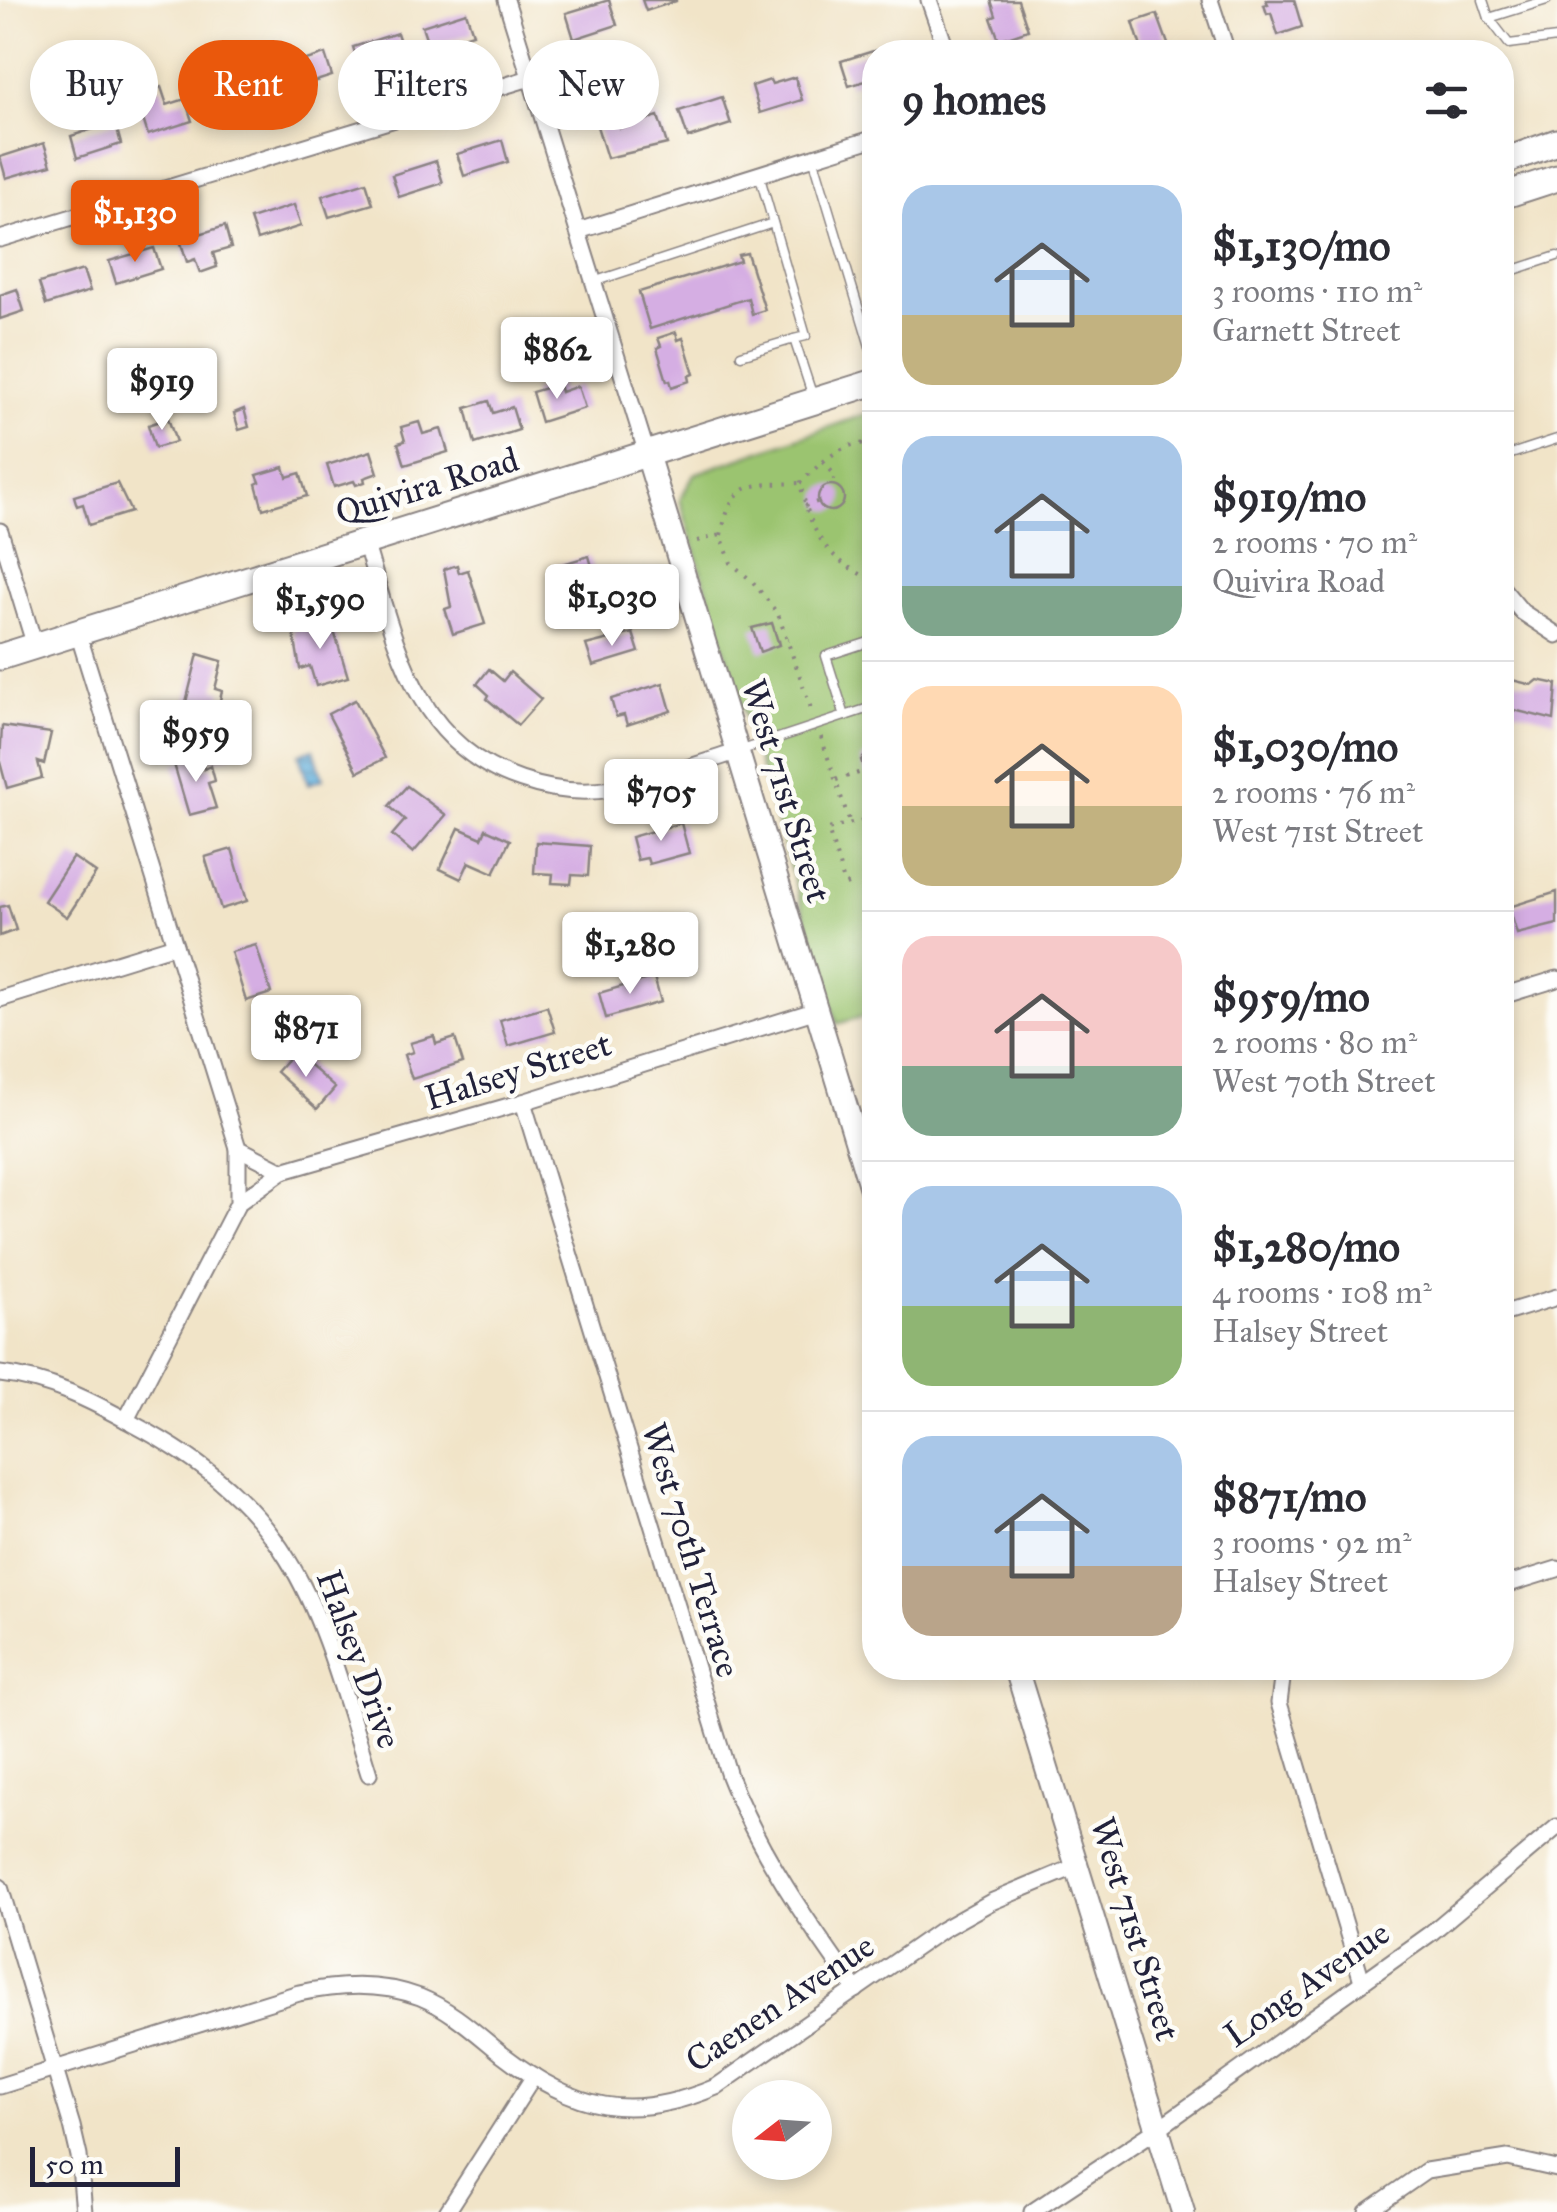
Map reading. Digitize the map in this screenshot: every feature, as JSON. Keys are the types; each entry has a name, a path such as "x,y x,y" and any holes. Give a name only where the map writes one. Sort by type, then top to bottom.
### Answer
{"main road":[{"path":"1514,158 1557,142"},
{"path":"1514,192 1557,178"},
{"name":"Quivira Road","path":"0,657 862,386"}],"street":[{"name":"West 71st Street","path":"506,0 523,55"},
{"path":"930,0 943,40"},
{"path":"1210,0 1223,40"},
{"path":"0,239 523,80"},
{"name":"West 71st Street","path":"546,130 818,1010 862,1133"},
{"path":"578,230 862,142"},
{"path":"0,531 35,646"},
{"path":"365,542 412,687 446,734 468,753 505,775 541,787 610,789 738,752"},
{"path":"1514,602 1557,634"},
{"path":"78,633 238,1148 238,1204"},
{"path":"0,999 175,945"},
{"path":"1514,992 1557,979"},
{"name":"Halsey Street","path":"283,1171 818,1010"},
{"name":"West 70th Terrace","path":"522,1102 729,1776 748,1825 770,1866 856,1990"},
{"path":"126,1420 238,1204 283,1171 238,1148"},
{"path":"1514,1310 1557,1297"},
{"name":"Halsey Drive","path":"0,1374 24,1376 64,1389 126,1420 175,1446 238,1495 270,1531 309,1595 369,1774"},
{"path":"1514,1583 1557,1570"},
{"name":"West 71st Street","path":"1020,1680 1184,2212"},
{"path":"1282,1680 1279,1703 1362,1982"},
{"name":"Long Avenue","path":"1032,2212 1159,2128 1362,1982 1468,1904 1557,1827"},
{"name":"Caenen Avenue","path":"0,2086 299,1993 362,1985 396,1990 456,2016 559,2092 588,2102 654,2106 686,2100 716,2087 941,1930 991,1902 1079,1866"},
{"path":"0,1887 79,2156 84,2212"},
{"path":"447,2212 534,2076"},
{"path":"1368,2212 1426,2170 1508,2158 1557,2169"}],"lane":[{"path":"1483,0 1506,40"},
{"path":"1490,18 1547,0"},
{"path":"1514,43 1557,38"},
{"path":"813,157 862,320"},
{"path":"741,355 806,336 759,174"},
{"path":"594,282 773,223"},
{"path":"1514,270 1557,256"},
{"path":"794,339 814,401"},
{"path":"1514,453 1557,440"},
{"path":"845,716 826,656 862,644"},
{"path":"738,752 862,710"}],"path":[{"path":"778,642 789,640 778,614 753,582 731,563 721,535 726,511 741,489 800,483 850,444 862,443"},
{"path":"823,462 835,475 833,485"},
{"path":"800,483 808,518 826,550 847,569 862,576"},
{"path":"805,506 820,502"},
{"path":"696,541 721,535"},
{"path":"836,780 862,773"},
{"path":"848,884 844,885 828,830 862,820"}],"green space":[{"path":"862,416 862,1017 837,1024 680,500 694,474"}],"water":[{"path":"314,749 323,779 308,784 299,754"}],"building":[{"path":"609,0 617,25 574,39 566,13"},
{"path":"642,0 676,0 676,1 646,11"},
{"path":"991,0 1018,0 1028,30 999,40 991,18 996,16"},
{"path":"1266,0 1294,0 1302,27 1278,35 1271,13 1267,14"},
{"path":"466,12 473,33 451,40 427,40 422,26"},
{"path":"1157,14 1167,40 1139,40 1133,22"},
{"path":"397,33 399,40 375,40"},
{"path":"325,54 332,76 318,80 318,56"},
{"path":"862,54 862,82 849,86 841,61"},
{"path":"795,77 802,100 760,113 752,86"},
{"path":"161,87 167,105 178,101 178,125 148,135 146,130 158,130"},
{"path":"722,97 731,124 688,138 679,111"},
{"path":"659,119 667,144 607,158 598,130 659,130"},
{"path":"90,130 117,130 121,144 77,158 71,136"},
{"path":"502,140 508,162 464,176 457,154"},
{"path":"44,143 51,165 6,178 0,157"},
{"path":"436,161 443,183 399,197 392,175"},
{"path":"366,182 373,204 329,217 322,196"},
{"path":"294,205 301,226 257,240 250,219"},
{"path":"225,226 231,248 213,253 217,267 200,273 195,259 187,262 180,240"},
{"path":"154,248 161,269 116,283 109,261"},
{"path":"747,253 765,310 752,314 748,298 650,329 639,292 740,261 738,255"},
{"path":"83,270 90,291 46,305 39,283"},
{"path":"17,289 24,311 0,319 0,295"},
{"path":"676,332 678,340 683,338 694,374 689,376 690,381 672,387 657,348 661,346 658,338"},
{"path":"559,384 561,392 578,386 585,408 541,422 532,392"},
{"path":"489,401 493,413 512,407 519,430 475,444 466,408"},
{"path":"244,409 249,427 239,430 234,413"},
{"path":"168,418 176,442 155,448 148,425"},
{"path":"419,422 423,434 441,429 448,452 405,465 398,443 405,441 401,427"},
{"path":"371,451 378,473 356,485 354,481 334,487 327,465"},
{"path":"284,467 287,477 300,473 307,496 263,509 257,475"},
{"path":"117,483 131,512 89,525 83,504 77,506 74,496"},
{"path":"831,485 840,489 844,498 840,507 831,511 822,507 818,498 822,489"},
{"path":"589,556 602,601 570,611 556,566"},
{"path":"457,565 459,573 468,570 485,624 453,634 445,609 451,607 444,569"},
{"path":"330,618 348,677 316,686 310,666 300,669 293,629"},
{"path":"772,623 779,645 760,652 752,628"},
{"path":"633,633 639,652 593,666 586,645"},
{"path":"198,654 222,661 215,689 222,691 219,705 210,703 207,711 185,706"},
{"path":"489,669 503,681 510,672 541,699 518,725 487,699 489,695 477,684"},
{"path":"1514,680 1532,685 1538,680 1557,684 1554,720 1514,710"},
{"path":"663,683 671,711 627,725 624,715 616,717 611,699"},
{"path":"355,700 385,758 358,772 328,714"},
{"path":"2,726 51,733 44,764 38,762 42,778 7,788 0,762"},
{"path":"227,732 233,755 211,760 206,737"},
{"path":"200,756 204,769 211,766 215,781 208,783 216,808 189,815 174,764"},
{"path":"407,786 446,815 413,853 392,835 405,820 389,806"},
{"path":"681,823 689,853 649,864 647,858 637,860 631,837"},
{"path":"459,828 482,838 486,829 510,840 494,873 469,862 461,879 440,869"},
{"path":"536,842 590,846 588,876 572,875 571,884 552,883 553,874 534,873"},
{"path":"232,849 247,901 221,909 205,857"},
{"path":"73,857 96,873 67,917 44,901"},
{"path":"1557,892 1557,924 1517,934 1514,905"},
{"path":"8,905 16,930 0,936 0,907"},
{"path":"256,945 271,993 246,1001 231,952"},
{"path":"654,977 661,1002 606,1018 599,993"},
{"path":"547,1006 555,1032 508,1046 500,1020"},
{"path":"434,1036 436,1044 455,1038 463,1063 412,1079 404,1055 413,1052 410,1043"},
{"path":"294,1052 335,1088 317,1109 276,1072"}]}
